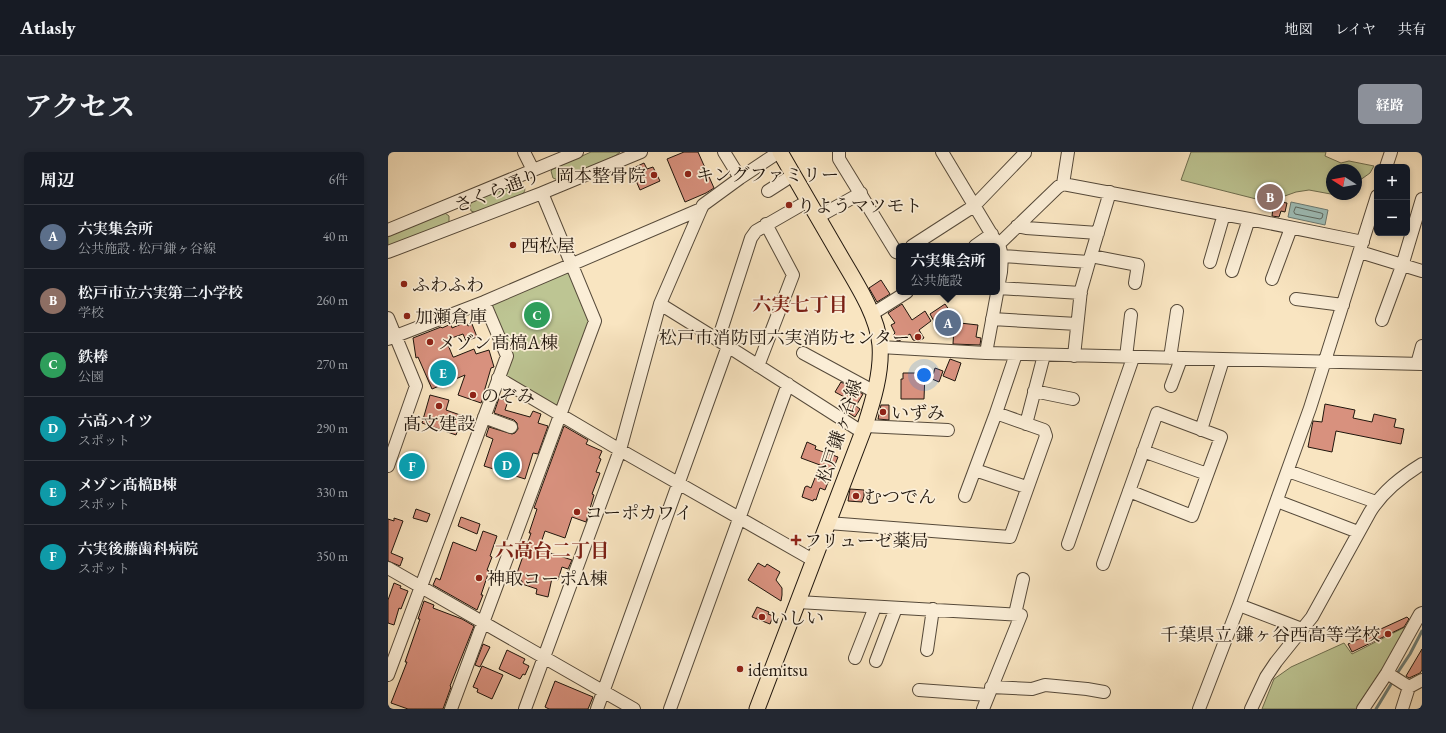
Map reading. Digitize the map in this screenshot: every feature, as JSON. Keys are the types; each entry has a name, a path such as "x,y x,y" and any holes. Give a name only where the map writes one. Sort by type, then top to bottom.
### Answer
{"main road":[{"name":"松戸鎌ヶ谷線","path":"757,709 864,429 875,392 880,347 872,314 780,152"}],"street":[{"path":"524,152 534,170"},
{"name":"さくら通り","path":"388,230 577,152"},
{"name":"さくら通り","path":"388,252 542,193 641,152"},
{"path":"724,152 740,178"},
{"path":"525,709 620,450 660,304 703,204 780,152"},
{"path":"839,152 839,159 896,252"},
{"path":"942,152 997,243"},
{"path":"1063,184 1068,152"},
{"path":"1387,164 1391,152"},
{"path":"917,243 974,206 1025,153"},
{"path":"768,191 793,175"},
{"path":"984,243 996,239 1017,226 1063,184 1291,228 1361,247 1402,266 1422,271"},
{"path":"1074,356 1081,293 1110,192"},
{"path":"451,709 482,622 595,321 542,193"},
{"path":"818,217 861,193"},
{"path":"1382,320 1402,266 1422,199"},
{"path":"1199,709 1239,606 1326,362 1376,200"},
{"path":"597,709 679,483 723,343 751,238 766,224 808,201"},
{"path":"392,338 484,302 701,209"},
{"path":"1210,262 1224,214"},
{"path":"1232,271 1249,219"},
{"path":"758,366 792,275 766,224"},
{"path":"1017,226 1026,228 1098,233"},
{"path":"1272,279 1291,228"},
{"path":"1000,250 1002,256 1000,272"},
{"path":"1002,256 1090,259 1138,266 1134,283"},
{"path":"1000,288 1081,293"},
{"path":"872,314 902,295"},
{"path":"986,353 997,295"},
{"path":"1296,299 1343,305"},
{"path":"388,675 507,356 484,302"},
{"path":"660,304 758,366 864,429 948,430"},
{"path":"1171,386 1175,358 1177,311"},
{"path":"1068,544 1130,357 1131,314"},
{"path":"388,318 392,338 416,386 388,466"},
{"path":"992,319 1077,324"},
{"path":"880,347 1074,356 1419,364 1422,346"},
{"path":"803,353 875,392"},
{"path":"965,496 1016,354"},
{"path":"1026,424 1044,355"},
{"path":"1202,430 1223,360"},
{"path":"498,378 620,450 813,560"},
{"path":"670,709 788,384"},
{"path":"1034,391 1073,399"},
{"path":"828,523 1010,537 1026,488 1046,436 1044,430 996,413"},
{"path":"1103,564 1143,451 1157,413 1221,437 1192,516 1129,491"},
{"path":"484,417 511,427"},
{"path":"1143,451 1207,474"},
{"path":"1251,709 1270,672 1312,617 1376,502 1397,481 1422,464"},
{"path":"975,470 1026,488"},
{"path":"1288,471 1376,502"},
{"path":"1277,501 1358,532"},
{"path":"388,568 634,709"},
{"path":"1015,614 1023,579"},
{"path":"798,602 1021,615 983,709"},
{"path":"1239,606 1302,629"},
{"path":"855,658 875,607"},
{"path":"876,661 896,608"},
{"path":"927,650 933,610"},
{"path":"1363,709 1387,673 1420,614 1422,614"},
{"path":"1387,673 1408,687"},
{"path":"1402,709 1408,687 1422,680"},
{"path":"919,690 990,691 1032,689 1045,685 1104,692"}],"green space":[{"path":"591,152 620,152 615,156 558,180 553,178 551,171 553,169"},
{"path":"1191,152 1326,152 1325,156 1341,163 1349,161 1374,166 1370,173 1362,179 1362,164 1326,164 1326,193 1309,190 1296,192 1268,202 1181,180"},
{"path":"520,182 524,186 525,191 520,196 477,213 471,211 470,205 472,202"},
{"path":"445,213 449,216 449,223 388,250 388,235"},
{"path":"572,263 595,321 560,414 498,378 507,356 484,302"},
{"path":"1411,624 1360,709 1262,709 1274,679 1291,667 1344,643 1352,654"}],"water":[{"path":"1291,202 1328,210 1325,225 1288,217"}],"building":[{"path":"684,152 698,152 714,188 685,202 667,159"},
{"path":"644,163 647,169 653,167 660,181 640,190 631,169"},
{"path":"1274,201 1287,203 1285,212 1281,211 1279,217 1272,216"},
{"path":"881,280 890,294 877,302 869,288"},
{"path":"902,304 912,320 925,311 931,321 919,330 924,338 919,341 913,340 910,334 899,341 896,340 893,335 895,333 891,325 895,323 888,313"},
{"path":"945,304 952,314 954,312 960,323 978,325 976,337 981,338 980,345 953,344 954,327 941,334 930,314"},
{"path":"466,322 468,326 472,324 477,337 466,341 463,334 446,340 453,357 474,349 476,354 489,350 494,367 491,368 481,403 458,395 465,375 432,389 418,357 416,358 413,338 441,327 442,328 451,324 452,328"},
{"path":"950,359 961,363 955,381 943,376"},
{"path":"935,368 943,371 939,382 932,379"},
{"path":"903,373 925,373 924,399 901,399 901,379 903,379"},
{"path":"841,382 863,394 856,406 860,409 855,417 844,410 850,400 835,392"},
{"path":"430,395 449,400 446,410 463,416 456,435 422,423"},
{"path":"499,398 508,401 505,410 530,417 533,411 541,414 538,423 548,426 538,454 533,453 525,479 484,466 493,439 486,436 489,427 512,434 518,429 517,423 514,420 494,413"},
{"path":"1325,404 1355,410 1353,418 1372,422 1374,414 1396,419 1394,427 1404,429 1401,444 1336,431 1332,452 1308,447 1313,421 1322,422"},
{"path":"881,405 889,405 889,420 878,419"},
{"path":"564,426 588,440 586,444 602,451 599,458 601,459 596,472 600,473 592,494 594,495 586,522 572,517 565,538 545,531 540,546 542,547 541,550 572,560 568,569 562,567 558,580 552,578 548,597 536,594 537,589 522,584 522,581 515,579 531,533 529,533 537,509 534,508"},
{"path":"807,442 816,446 815,449 838,457 825,490 820,488 816,500 814,499 813,501 802,497 805,487 807,486 811,488 820,465 801,458"},
{"path":"403,455 424,463 419,475 401,468 403,463 400,463"},
{"path":"850,489 864,490 862,502 848,501"},
{"path":"416,509 430,514 427,522 413,518"},
{"path":"461,517 480,524 477,534 458,526"},
{"path":"394,518 403,521 391,553 403,558 400,566 388,561 388,519 394,521"},
{"path":"483,531 497,536 490,556 492,557 481,595 483,595 477,610 433,585 436,578 440,580 453,542 476,551"},
{"path":"758,563 765,567 767,564 780,572 776,580 782,588 781,601 748,580"},
{"path":"394,583 401,586 400,588 408,591 401,609 399,608 394,625 388,623 388,600"},
{"path":"424,601 434,605 433,608 462,619 474,626 450,686 451,687 443,709 408,709 391,703 407,662 405,662 420,619 418,619"},
{"path":"757,607 769,612 768,614 773,616 770,624 752,617"},
{"path":"1407,617 1409,619 1404,627 1352,652 1348,644"},
{"path":"483,644 490,647 480,667 475,665"},
{"path":"1422,649 1422,670 1420,673 1409,678 1406,676"},
{"path":"507,650 525,659 523,663 529,666 525,675 523,674 520,679 499,669"},
{"path":"482,666 503,675 492,699 477,692 478,689 473,687"},
{"path":"555,681 593,697 588,709 549,709 545,707"}],"waterway":[{"path":"1396,675 1410,654 1422,631"},
{"path":"1376,709 1393,681"}],"place":[{"name":"キングファミリー","path":"688,174"},
{"name":"岡本整骨院","path":"654,175"},
{"name":"松戸市立六実第二小学校","path":"1270,197"},
{"name":"りようマツモト","path":"789,205"},
{"name":"西松屋","path":"513,245"},
{"name":"ふわふわ","path":"404,284"},
{"name":"鉄棒","path":"537,315"},
{"name":"加瀬倉庫","path":"407,316"},
{"name":"六実集会所","path":"948,323"},
{"name":"松戸市消防団六実消防センター","path":"918,337"},
{"name":"メゾン髙槁A棟","path":"430,342"},
{"name":"メゾン髙槁B棟","path":"443,373"},
{"name":"のぞみ","path":"473,395"},
{"name":"髙文建設","path":"439,406"},
{"name":"いずみ","path":"883,412"},
{"name":"六高ハイツ","path":"507,465"},
{"name":"六実後藤歯科病院","path":"412,466"},
{"name":"むつでん","path":"856,496"},
{"name":"コーポカワイ","path":"577,512"},
{"name":"フリューゼ薬局","path":"796,540"},
{"name":"神取コーポA棟","path":"479,578"},
{"name":"いしい","path":"762,617"},
{"name":"千葉県立 鎌ヶ谷西高等学校","path":"1388,634"},
{"name":"idemitsu","path":"740,669"}],"district":[{"name":"六実七丁目","path":"800,304"},
{"name":"六高台二丁目","path":"552,550"}]}
